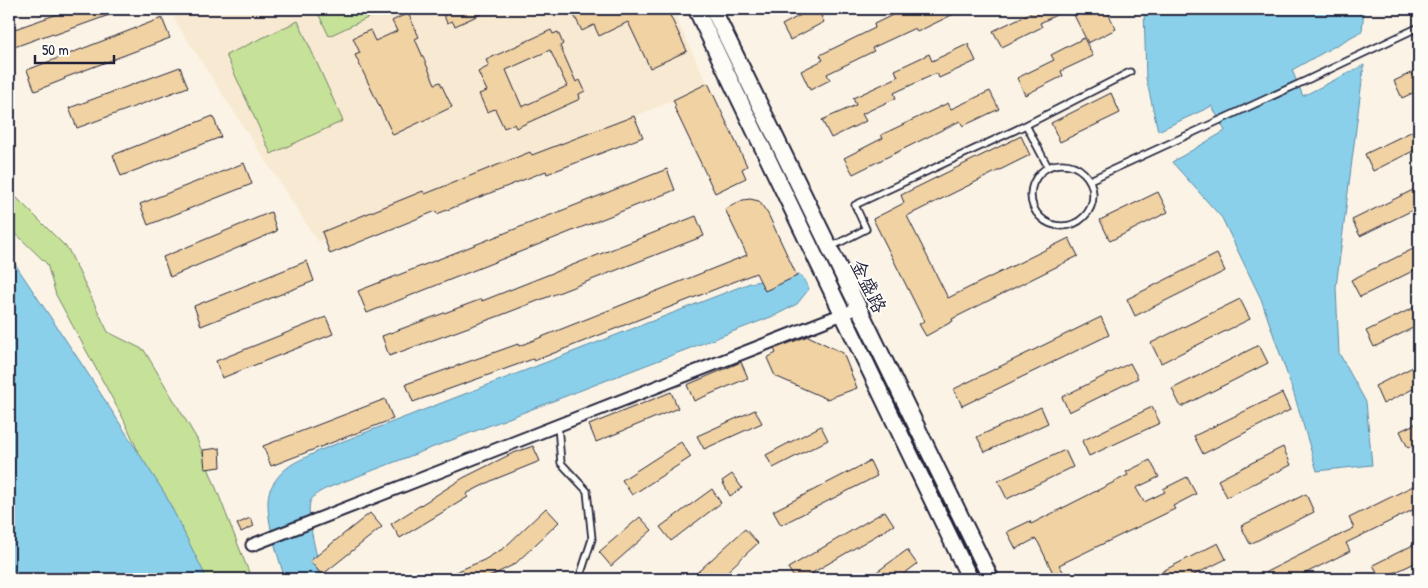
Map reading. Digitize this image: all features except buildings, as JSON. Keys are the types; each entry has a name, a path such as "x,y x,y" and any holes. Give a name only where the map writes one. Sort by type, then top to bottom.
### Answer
{"street":[{"name":"金盛路","path":"696,9 970,579"},
{"name":"金盛路","path":"713,9 991,579"},
{"path":"252,545 858,308"}],"lane":[{"path":"1090,180 1419,27"},
{"path":"829,248 866,229 855,206 1026,125 1130,72"},
{"path":"1026,125 1048,167"},
{"path":"1060,164 1072,165 1082,171 1090,180 1093,192 1092,204 1086,214 1076,222 1065,225 1053,224 1042,218 1035,209 1031,197 1033,185 1039,175 1048,167 1060,164"},
{"path":"558,425 561,463 587,491 592,539 578,579"}],"shaded area":[{"path":"197,9 672,9 709,87 318,242 173,18"}],"green space":[{"path":"316,9 387,9 329,36"},
{"path":"298,21 343,121 271,154 226,55"},
{"path":"9,190 68,249 108,332 144,350 197,439 252,579 196,579 124,420 56,295 47,264 9,227"}],"water":[{"path":"1144,9 1364,9 1362,31 1292,70 1303,96 1364,65 1336,287 1339,353 1366,402 1372,465 1317,471 1294,394 1261,299 1222,218 1172,162 1225,131 1212,106 1158,131 1146,78"},
{"path":"9,255 165,494 207,579 9,579"},
{"path":"796,274 802,276 809,289 797,304 776,315 320,492 311,500 309,515 323,579 285,579 272,536 268,502 269,493 274,483 294,463 318,451 750,283"}]}
